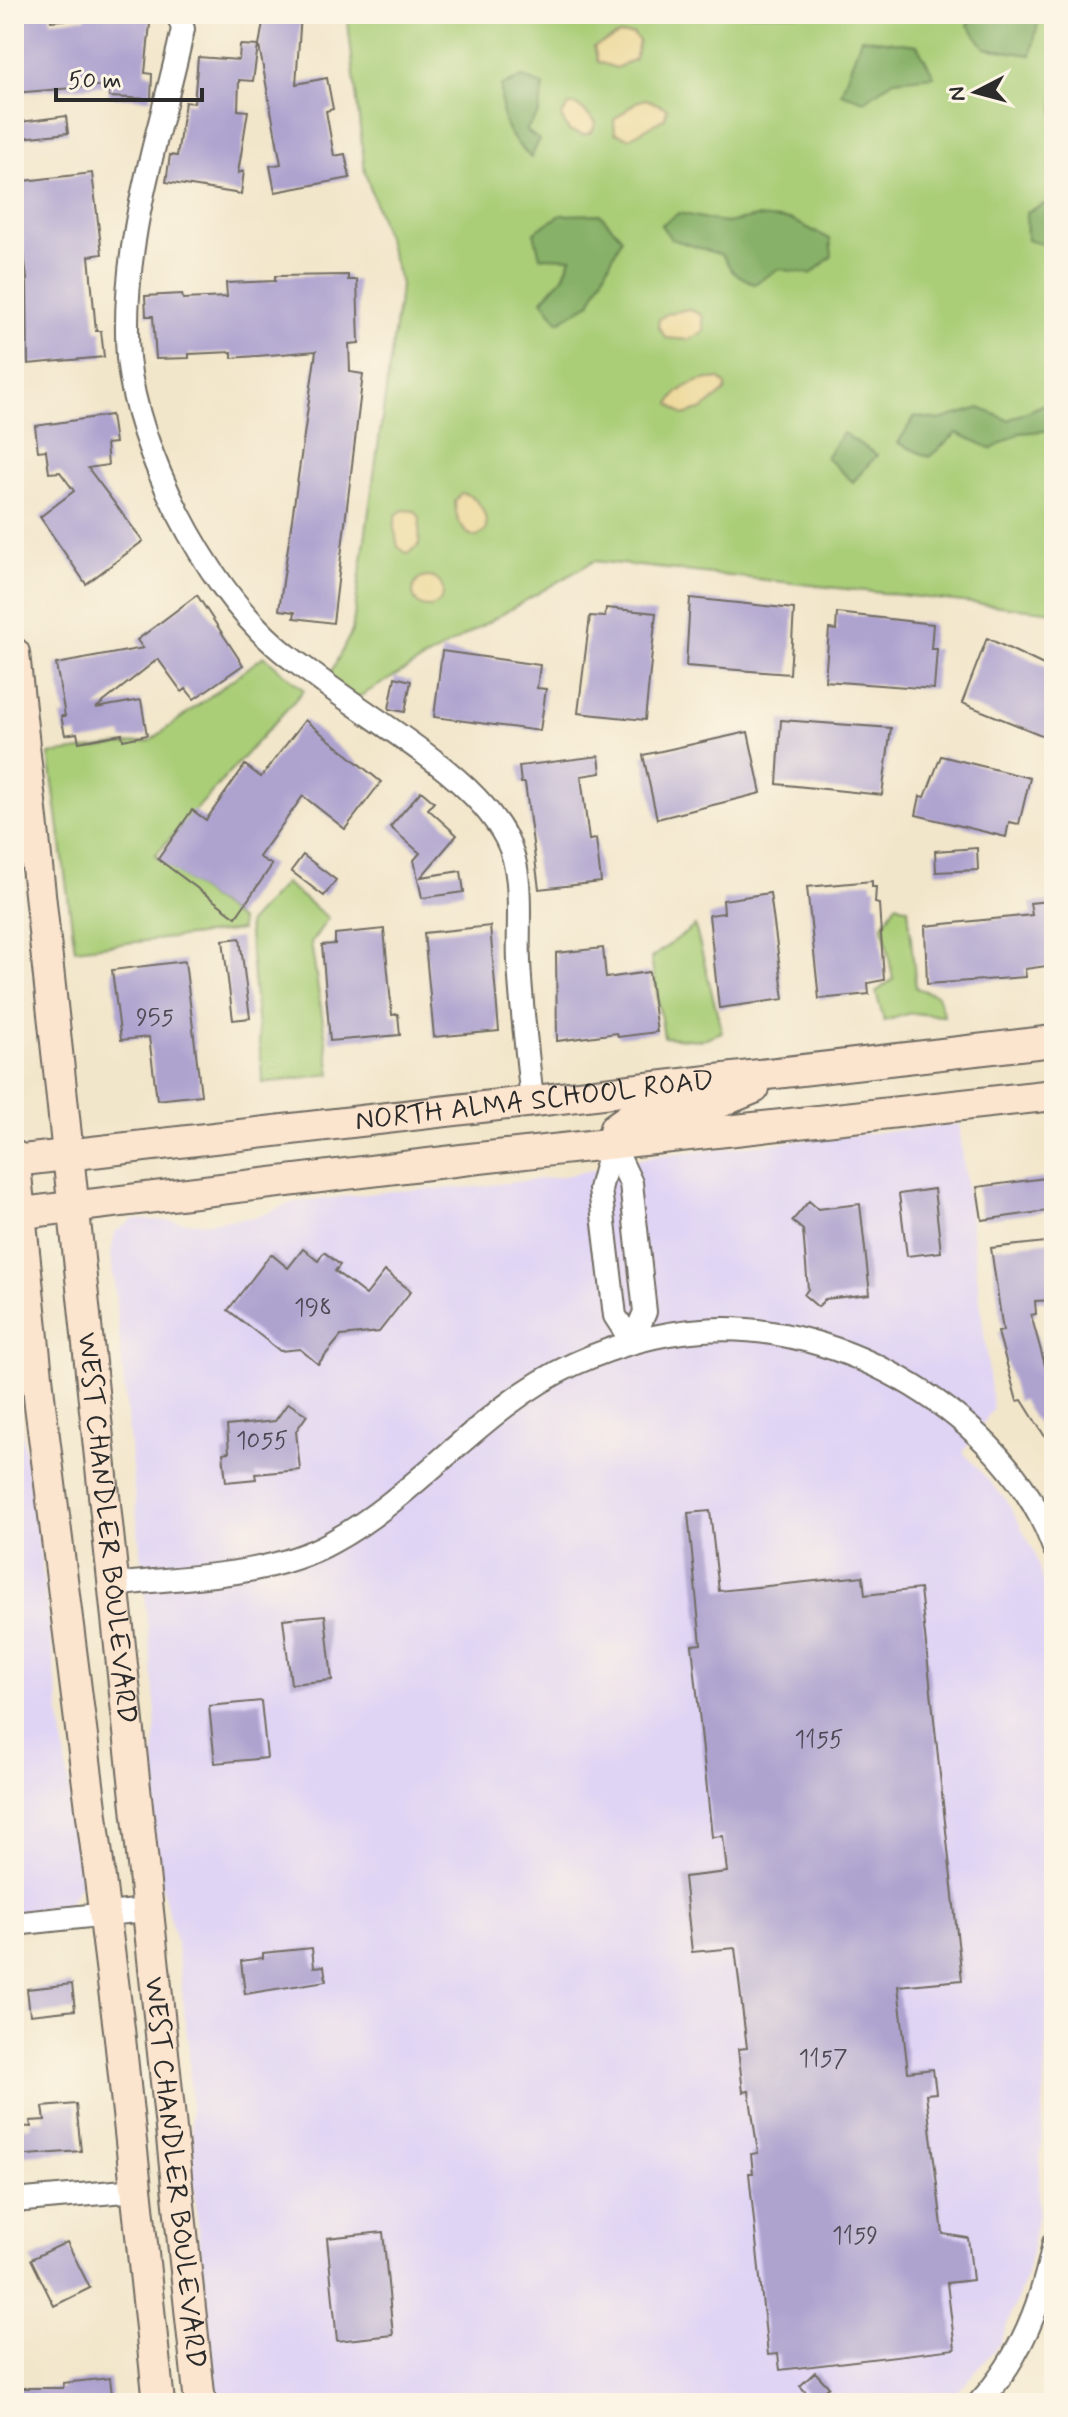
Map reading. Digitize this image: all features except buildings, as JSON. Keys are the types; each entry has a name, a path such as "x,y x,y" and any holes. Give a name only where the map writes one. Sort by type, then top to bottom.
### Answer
{"main road":[{"name":"WEST CHANDLER BOULEVARD","path":"14,653 71,1155 145,1910 200,2403"},
{"name":"NORTH ALMA SCHOOL ROAD","path":"14,1159 532,1103 1054,1041"},
{"path":"612,1143 615,1128 631,1117 713,1105 786,1074"},
{"name":"NORTH ALMA SCHOOL ROAD","path":"17,1214 612,1143 1054,1095"},
{"name":"WEST CHANDLER BOULEVARD","path":"14,1159 17,1214 105,1914 159,2403"}],"street":[{"path":"178,14 183,29 136,227 129,294 128,358 140,423 163,484 197,544 234,599 274,644 348,703 462,783 488,808 508,842 517,886 532,1103"},
{"path":"612,1143 600,1189 615,1316 632,1342"},
{"path":"612,1143 631,1183 645,1312 632,1342"},
{"path":"114,1585 265,1567 330,1543 381,1510 493,1415 572,1364 632,1342 703,1330 752,1331 797,1339 868,1362 935,1397 966,1423 1028,1496 1054,1548"},
{"path":"14,1924 145,1910"},
{"path":"14,2201 136,2190"},
{"path":"979,2403 994,2387 1023,2342 1047,2279 1054,2243"}],"shaded area":[{"path":"959,1124 993,1409 963,1452 1006,1500 1033,1549 1054,1617 1054,1884 1038,2212 1027,2274 1000,2343 948,2403 472,2403 457,2400 218,2403 193,2183 189,2052 177,1946 157,1867 153,1825 156,1711 111,1253 115,1232 134,1219 200,1223 257,1217 294,1202 394,1191 475,1187 564,1176 660,1155"},
{"path":"14,1377 40,1553 81,1883 68,1904 14,1913"}],"green space":[{"path":"347,14 1054,14 1054,612 594,561 348,703 325,684 352,631 401,284 365,172"},
{"path":"974,14 1045,14 1038,23 1031,55 985,48 968,25"},
{"path":"861,38 917,45 934,76 894,80 864,101 841,93"},
{"path":"523,77 544,86 539,113 526,130 539,140 531,158 510,134 502,109 501,86"},
{"path":"1054,200 1054,247 1027,240 1026,212"},
{"path":"679,213 726,223 757,217 792,220 830,239 832,256 811,274 779,269 754,284 733,272 722,255 671,239 661,225"},
{"path":"600,214 622,238 590,303 559,322 542,300 563,277 571,258 540,257 534,232 561,215"},
{"path":"1054,400 1054,430 1020,433 992,449 957,433 929,457 898,443 915,416 939,420 980,408 1008,420"},
{"path":"843,433 877,455 853,482 826,457"},
{"path":"264,656 304,690 155,855 240,921 241,930 75,949 49,754 150,741"},
{"path":"285,883 328,918 311,943 331,1074 263,1083 248,923"},
{"path":"896,904 908,908 916,988 937,995 944,1016 911,1013 884,1021 876,992 893,979 883,925"},
{"path":"695,926 722,1032 700,1040 664,1037 651,958"}],"sand":[{"path":"633,34 639,41 635,59 616,68 598,62 594,47 619,35"},
{"path":"646,99 667,108 665,118 629,138 615,133 614,120 636,102"},
{"path":"569,105 577,105 596,122 592,132 584,135 569,131 561,117"},
{"path":"688,309 702,315 704,331 689,340 666,338 658,326 659,319"},
{"path":"720,379 726,385 725,391 703,409 684,415 670,404 678,393 691,384"},
{"path":"461,493 477,501 483,512 486,530 477,537 463,528 458,518 455,501"},
{"path":"403,510 415,511 420,518 419,545 408,554 398,547 394,527 396,515"},
{"path":"428,577 439,581 443,592 439,603 428,607 417,603 413,592 417,581"}]}
